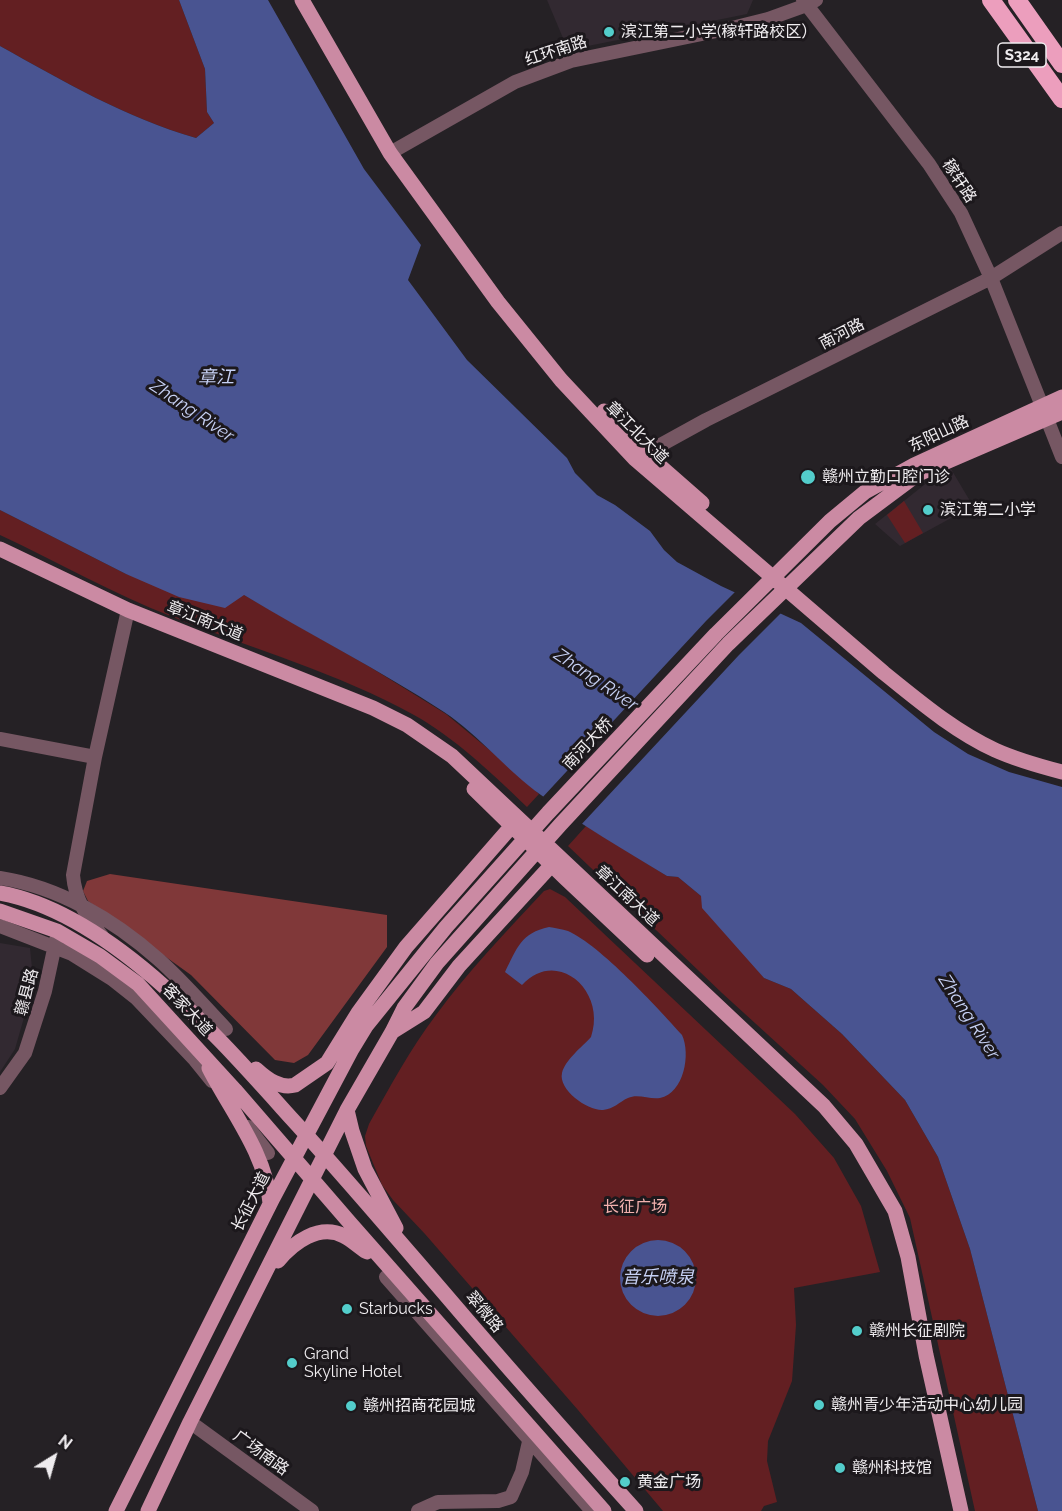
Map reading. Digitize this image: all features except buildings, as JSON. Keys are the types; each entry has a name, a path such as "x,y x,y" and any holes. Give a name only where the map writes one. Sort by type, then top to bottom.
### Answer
{"highway":[{"path":"990,0 1062,99"},
{"path":"1005,0 1062,80"},
{"path":"1015,0 1062,65"}],"main road":[{"name":"章江北大道","path":"302,0 394,150 506,298 568,374 640,456 884,673 922,704 967,735 996,750 1062,772"},
{"name":"章江北大道","path":"313,0 394,150"},
{"name":"S324","path":"982,0 1062,110"},
{"name":"东阳山路","path":"392,1032 412,995 459,938 720,652 823,551 859,518 918,474 1045,412 1062,397"},
{"name":"东阳山路","path":"811,538 865,492 914,465 1045,412 1062,412"},
{"name":"章江北大道","path":"640,456 924,696 972,729 998,743 1026,755 1062,765"},
{"name":"南河大桥","path":"446,927 548,813 708,642 811,538"},
{"name":"章江南大道","path":"0,549 127,615"},
{"name":"章江南大道","path":"0,560 127,615 316,685 407,725 452,756 565,878 818,1113 849,1149 887,1214 901,1259 952,1511"},
{"name":"章江南大道","path":"515,822 559,857 824,1106 856,1144 895,1211 909,1257 926,1355 961,1511"},
{"path":"221,1033 270,1080 279,1085 289,1087 295,1085 327,1063 362,1007 417,934 515,822"},
{"path":"148,1511 190,1422 347,1110 392,1032 424,1012 467,957 559,857"},
{"name":"客家大道","path":"0,893 58,912 149,972 221,1033 306,1134"},
{"name":"客家大道","path":"0,911 57,931 100,956 138,984 313,1180"},
{"name":"长征大道","path":"116,1511 270,1203 344,1064 366,1026 446,927"},
{"path":"362,1007 397,988"},
{"path":"344,1064 345,1034"},
{"path":"199,1050 265,1174 270,1203"},
{"path":"347,1110 365,1169 407,1250"},
{"name":"翠微路","path":"306,1134 513,1374 636,1511"},
{"path":"313,1180 389,1273 531,1434 604,1511"},
{"path":"266,1274 287,1250 299,1241 325,1232 343,1235 389,1273"}],"street":[{"name":"红环南路","path":"394,150 515,82 571,61 736,27 768,19 809,2"},
{"name":"稼轩路","path":"809,2 929,164 961,213 991,278 1062,457"},
{"name":"南河路","path":"640,456 706,420 991,278 1062,233"},
{"path":"105,941 81,905 74,890 73,875 127,615"},
{"path":"0,739 96,757"},
{"path":"26,900 51,891 73,875"},
{"path":"0,878 17,880 51,891 81,905 118,927 159,960 221,1033"},
{"path":"0,926 72,954 136,998 195,1060 268,1153"},
{"name":"赣县路","path":"0,1088 25,1053 45,991 57,931"},
{"name":"广场南路","path":"190,1422 312,1511"},
{"path":"418,1511 438,1502 498,1502 511,1497 522,1472 531,1434"},
{"path":"531,1434 592,1511"}],"shaded area":[{"name":"滨江第二小学(稼轩路校区）","path":"547,0 753,0 747,14 568,50"},
{"name":"滨江第二小学","path":"951,469 973,506 900,546 875,524 924,485"},
{"path":"110,874 387,915 387,947 308,1055 294,1063 275,1060 191,975 88,901 83,891 87,881"},
{"path":"0,943 30,948 33,978 15,1049 0,1072"}],"green space":[{"path":"0,0 179,0 205,69 207,112 214,123 196,138 170,130 95,98 0,46"},
{"path":"904,501 923,533 905,543 887,515"},
{"path":"0,510 126,574 244,595 370,667 446,714 539,794 527,807 444,734 414,715 356,686 151,608 0,535"},
{"path":"586,826 667,876 678,877 701,896 764,978 791,989 842,1034 905,1100 938,1157 970,1249 1038,1511 975,1511 910,1218 887,1171 855,1119 823,1085 722,993 568,846"},
{"name":"长征广场","path":"550,889 565,897 795,1114 834,1158 861,1206 880,1272 794,1288 796,1325 792,1381 768,1441 767,1461 777,1502 764,1506 761,1511 663,1511 578,1410 393,1200 382,1185 366,1146 365,1136 369,1124 427,1028 488,951 544,891"}],"water":[{"name":"章江","path":"179,0 268,0 364,169 421,245 408,280 467,360 567,458 575,473 597,495 615,505 650,531 664,550 677,562 721,586 801,623 934,732 968,754 1009,772 1062,787 1062,1511 1038,1511 970,1249 938,1157 905,1100 842,1034 791,989 764,978 702,908 701,896 678,877 667,876 556,806 529,786 470,732 444,712 244,595 225,608 179,597 126,574 0,510 0,46 120,109 196,138 214,123 207,112 205,69"},
{"path":"549,927 568,931 596,949 659,1009 682,1035 686,1052 683,1072 675,1089 668,1095 660,1098 632,1097 603,1110 582,1103 569,1092 562,1080 562,1073 570,1059 591,1037 594,1020 592,1004 585,990 576,980 563,973 550,971 536,974 522,985 505,972 521,943 532,933"},
{"name":"音乐喷泉","path":"658,1240 673,1243 685,1251 693,1263 696,1278 693,1293 685,1305 673,1313 658,1316 643,1313 631,1305 623,1293 620,1278 623,1263 631,1251 643,1243"}],"pier":[{"path":"737,590 783,611 580,826 541,799 706,621"}],"place":[{"name":"滨江第二小学(稼轩路校区）","path":"609,32"},
{"name":"赣州立勤口腔门诊","path":"808,477"},
{"name":"滨江第二小学","path":"928,510"},
{"name":"Starbucks","path":"347,1309"},
{"name":"赣州长征剧院","path":"857,1331"},
{"name":"Grand Skyline Hotel","path":"292,1363"},
{"name":"赣州青少年活动中心幼儿园","path":"819,1405"},
{"name":"赣州招商花园城","path":"351,1406"},
{"name":"赣州科技馆","path":"840,1468"},
{"name":"黄金广场","path":"625,1482"}],"water label":[{"name":"Zhang River","path":"192,411"},
{"name":"Zhang River","path":"596,680"},
{"name":"Zhang River","path":"969,1017"}]}
